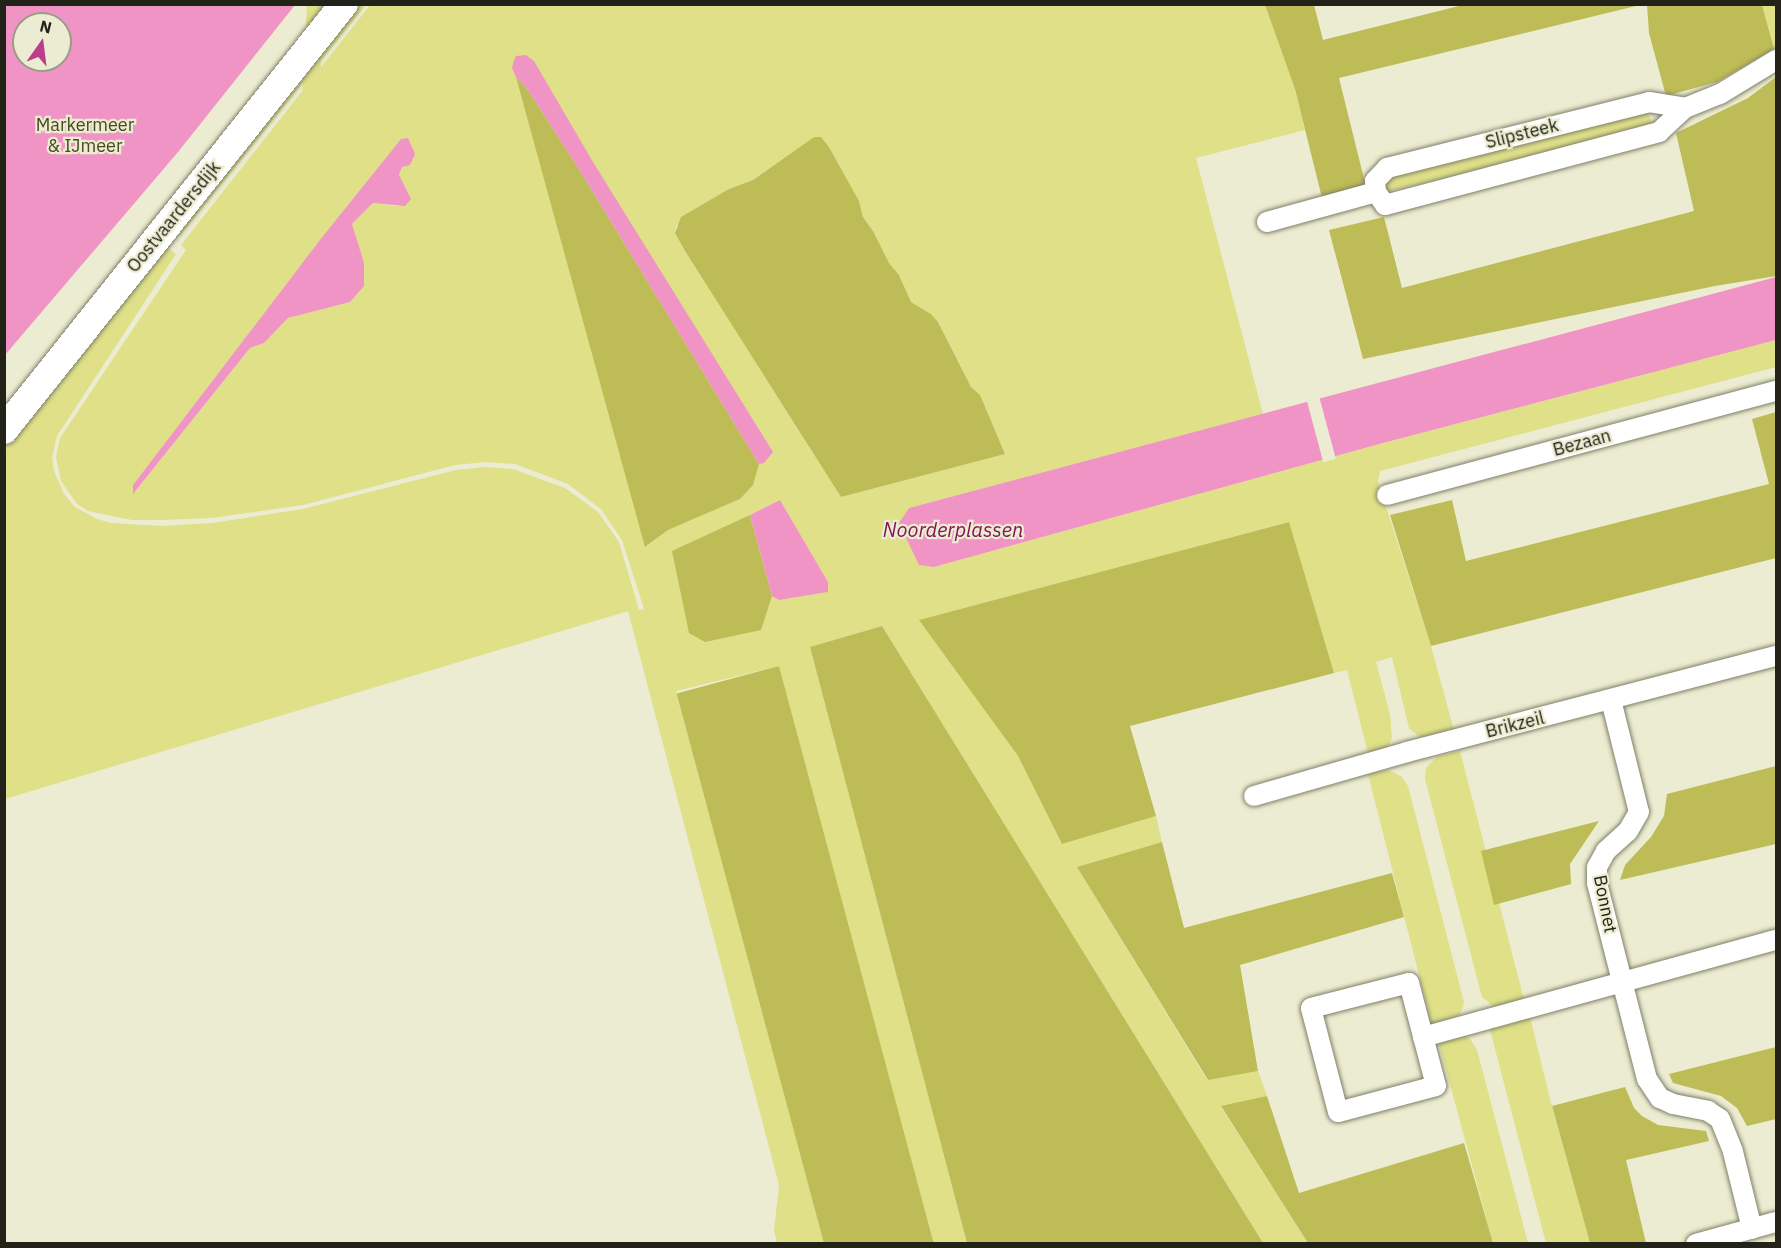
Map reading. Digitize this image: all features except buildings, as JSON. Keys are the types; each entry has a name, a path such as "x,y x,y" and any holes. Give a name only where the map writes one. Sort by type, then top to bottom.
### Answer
{"main road":[{"name":"Oostvaardersdijk","path":"4,430 344,4"}],"street":[{"name":"Slipsteek","path":"1685,108 1649,102 1387,168 1375,181 1376,192 1385,205 1659,132 1685,108 1720,94 1776,60"},
{"path":"1267,222 1376,192"},
{"name":"Bezaan","path":"1387,495 1776,391"},
{"name":"Brikzeil","path":"1254,796 1407,752 1776,656"},
{"name":"Bonnet","path":"1611,700 1640,812 1637,820 1606,850 1597,867 1597,883 1647,1079 1652,1088 1666,1101 1708,1111 1720,1119 1733,1152 1752,1228"},
{"path":"1423,1037 1776,940"},
{"path":"1409,983 1423,1037 1436,1086 1338,1112 1311,1008 1409,983"},
{"path":"1696,1244 1776,1222"}],"shaded area":[{"path":"307,4 324,5 310,270 293,269"},
{"path":"355,5 366,5 180,236 174,232"},
{"path":"370,5 1265,5 1295,89 1305,130 1196,158 1263,414 909,508 934,567 1383,443 1776,340 1776,367 1380,471 1378,482 1431,646 1455,734 1422,739 1409,728 1392,657 1376,662 1390,714 1392,738 1387,748 1369,757 1347,670 1334,673 1288,522 920,620 1018,756 1062,844 1156,816 1162,842 1077,867 1207,1080 1258,1071 1267,1096 1221,1107 1308,1243 1263,1243 882,626 810,647 967,1243 932,1243 779,666 676,691 824,1243 777,1243 774,1231 779,1185 628,611 5,799 5,442 164,245 176,254 57,436 52,458 54,471 64,494 75,507 97,519 111,523 162,526 212,523 303,509 456,470 485,467 513,469 565,488 598,512 619,542 639,610 644,609 622,540 601,509 568,484 515,464 487,462 455,465 303,505 212,518 132,520 88,511 77,504 61,481 56,457 60,438 186,250 181,245","holes":["517,78 528,90 580,171 759,464 740,499 668,530 646,547","814,137 821,138 829,147 859,201 863,217 873,231 889,263 899,275 911,302 931,314 938,322 971,387 980,395 1005,454 841,497 675,233 676,226 729,189 753,180","408,138 399,175 398,206 373,203 352,224 357,241 349,302 288,318 264,343 250,348 134,493 133,485 323,236 401,139","780,500 828,582 827,592 779,600 772,596 732,524"]},
{"path":"1265,5 1314,5 1323,40 1463,5 1640,5 1339,78 1368,195 1324,206 1295,89"},
{"path":"1647,5 1762,5 1774,49 1717,82 1666,96 1649,33"},
{"path":"1762,5 1776,5 1776,48 1774,49"},
{"path":"516,77 528,90 580,171 759,464 753,485 740,499 668,530 645,547"},
{"path":"1776,77 1776,276 1715,286 1363,359 1329,230 1384,217 1402,288 1694,211 1676,133 1748,98"},
{"path":"1647,111 1652,123 1624,137 1385,192 1384,184 1392,175"},
{"path":"814,137 821,137 829,147 859,201 863,217 873,231 889,263 899,275 911,302 931,314 938,322 971,387 980,395 1005,454 841,497 685,251 675,233 681,217 729,189 753,180"},
{"path":"1776,412 1776,558 1431,646 1390,515 1452,500 1466,561 1769,484 1752,419"},
{"path":"750,515 772,596 761,630 705,642 689,633 672,551"},
{"path":"1289,522 1334,673 1130,726 1156,816 1062,844 1018,756 919,620"},
{"path":"882,626 1263,1243 967,1243 810,647"},
{"path":"779,666 934,1243 824,1244 677,693"},
{"path":"1460,751 1524,1000 1495,1008 1482,997 1425,779 1426,768 1437,757"},
{"path":"1776,766 1776,844 1620,880 1625,865 1651,837 1664,816 1667,794"},
{"path":"1388,770 1401,776 1408,786 1464,1002 1460,1015 1432,1026 1368,774"},
{"path":"1599,821 1570,864 1571,884 1494,905 1481,851"},
{"path":"1162,842 1184,928 1392,873 1404,917 1240,965 1258,1071 1208,1080 1077,867"},
{"path":"1529,1013 1552,1107 1590,1243 1546,1243 1490,1030 1495,1024"},
{"path":"1463,1034 1470,1039 1477,1050 1528,1243 1493,1243 1438,1040"},
{"path":"1776,1047 1776,1119 1747,1126 1737,1108 1721,1096 1673,1083 1669,1074"},
{"path":"1625,1087 1634,1108 1642,1116 1658,1125 1706,1131 1709,1141 1626,1160 1646,1243 1590,1243 1552,1106"},
{"path":"1267,1096 1299,1193 1464,1143 1493,1243 1308,1243 1221,1106"}],"water":[{"name":"Markermeer & IJmeer","path":"5,4 295,5 178,152 5,355"},
{"path":"526,55 534,61 593,162 773,452 764,463 759,464 580,171 528,90 516,77 512,68 514,60 516,56"},
{"path":"408,138 415,154 410,165 402,167 399,175 411,199 405,206 373,203 352,224 364,263 364,286 350,302 288,318 264,343 250,348 133,494 133,485 323,236 401,139"},
{"name":"Noorderplassen","path":"1776,277 1776,340 1383,443 934,567 919,565 899,523 909,508"},
{"path":"780,500 828,582 828,592 779,600 772,596 750,515"}],"pier":[{"path":"1319,396 1336,459 1323,462 1306,399"}]}
